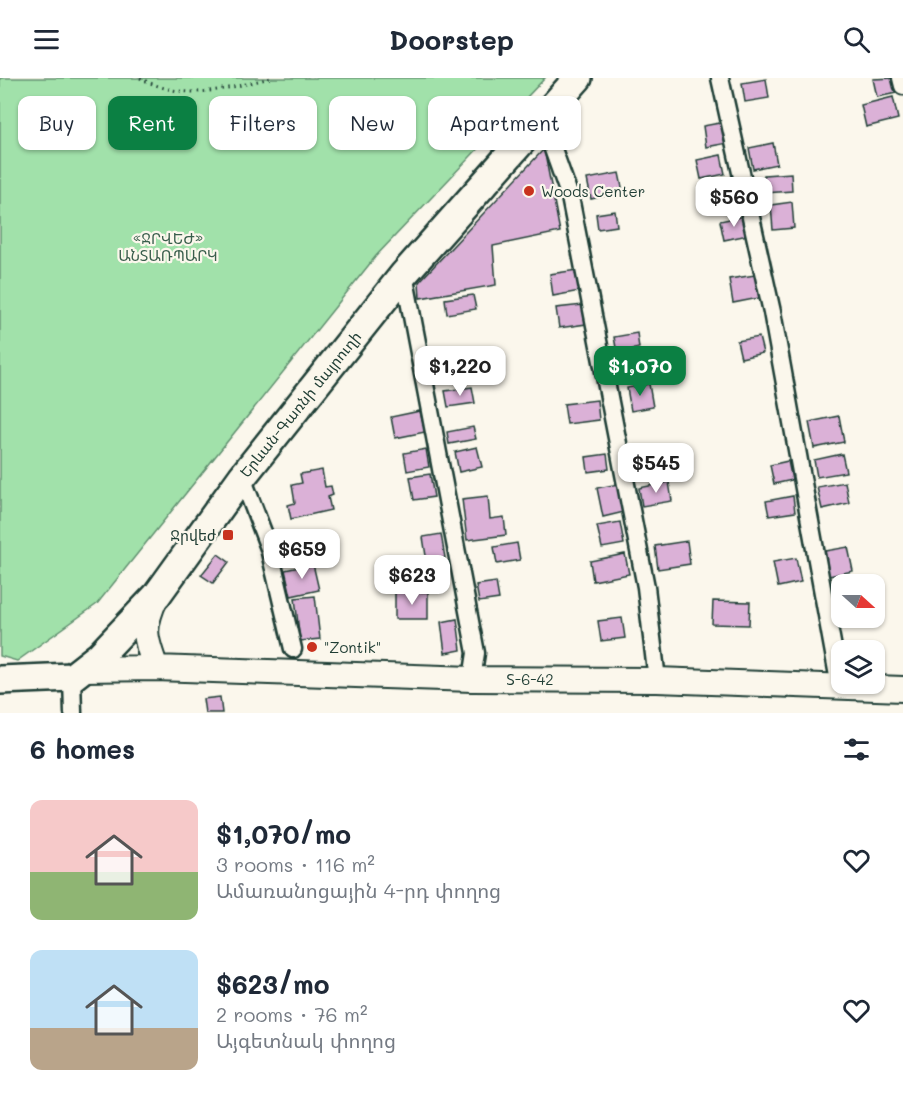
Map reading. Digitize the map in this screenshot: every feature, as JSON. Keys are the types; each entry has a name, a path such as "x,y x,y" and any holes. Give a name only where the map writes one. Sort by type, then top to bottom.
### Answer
{"main road":[{"name":"Երևան-Գառնի մայրուղի","path":"562,96 578,78"},
{"name":"Երևան-Գառնի մայրուղի","path":"78,673 157,595 242,477 404,274 514,150"},
{"path":"156,668 145,641 145,621 157,595"},
{"name":"Տ-6-42","path":"78,673 156,668 472,679 657,680 831,687"},
{"path":"0,680 78,673"},
{"name":"Տ-6-42","path":"885,688 903,689"}],"street":[{"path":"720,78 772,312 831,640"},
{"path":"901,78 903,86"},
{"path":"553,150 570,197 646,586 657,680"},
{"path":"404,274 476,653 472,679"},
{"path":"242,477 269,548 292,649"},
{"path":"73,713 78,673"}],"path":[{"path":"140,78 154,85 194,94 271,78"}],"green space":[{"name":"«ՋՐՎԵԺ» ԱՆՏԱՌՊԱՐԿ","path":"0,78 545,78 528,96 428,96 428,150 477,150 376,256 97,604 17,661 0,656"}],"building":[{"path":"895,78 897,93 877,97 873,79"},
{"path":"766,79 769,98 745,102 742,83"},
{"path":"893,97 898,119 866,127 861,105"},
{"path":"725,122 728,143 706,147 703,126"},
{"path":"773,143 777,164 753,169 749,148"},
{"name":"Woods Center","path":"544,150 560,232 493,246 496,285 420,298 419,282"},
{"path":"721,155 725,174 701,179 697,160"},
{"path":"619,173 623,192 591,199 587,179"},
{"path":"791,173 792,191 765,193 764,175"},
{"path":"732,187 736,207 712,212 708,192"},
{"path":"792,202 794,228 773,230 771,205"},
{"path":"615,211 617,226 598,229 596,214"},
{"path":"744,216 748,235 724,240 720,221"},
{"path":"577,270 580,291 553,296 550,274"},
{"path":"755,275 759,298 733,303 729,279"},
{"path":"473,295 476,309 447,314 445,299"},
{"path":"583,305 586,324 559,328 556,308"},
{"path":"637,333 639,348 617,353 614,337"},
{"path":"759,337 763,353 741,358 737,341"},
{"path":"649,384 653,407 631,411 627,388"},
{"path":"472,387 475,403 448,407 445,391"},
{"path":"597,400 599,420 567,424 564,404"},
{"path":"420,411 425,432 395,438 391,417"},
{"path":"839,416 844,442 814,448 809,422"},
{"path":"473,427 476,439 449,444 447,432"},
{"path":"477,447 482,467 459,472 455,452"},
{"path":"426,449 429,467 407,471 404,453"},
{"path":"607,454 609,469 588,472 586,457"},
{"path":"842,454 846,472 817,477 814,460"},
{"path":"788,461 792,480 774,484 770,465"},
{"path":"322,470 325,487 331,486 333,495 328,497 331,510 291,519 288,505 295,503 292,485 302,483 300,474"},
{"path":"430,474 434,497 414,500 410,477"},
{"path":"669,482 672,501 642,506 639,488"},
{"path":"845,482 849,503 822,509 817,487"},
{"path":"618,484 624,512 603,517 597,488"},
{"path":"488,496 490,519 504,517 506,535 467,540 462,499"},
{"path":"793,496 795,512 769,516 766,501"},
{"path":"620,522 624,544 602,548 597,526"},
{"path":"441,534 445,558 427,562 423,537"},
{"path":"687,541 690,564 658,569 655,546"},
{"path":"517,543 520,560 497,564 494,547"},
{"path":"848,547 853,571 829,576 825,551"},
{"path":"218,554 229,562 213,583 201,575"},
{"path":"625,554 629,574 593,581 590,561"},
{"path":"796,558 801,582 778,587 773,562"},
{"path":"313,564 319,590 291,596 285,570"},
{"path":"496,582 499,599 479,602 476,585"},
{"path":"395,592 428,592 428,619 395,619"},
{"path":"315,596 320,639 300,641 295,598"},
{"path":"713,601 750,602 749,625 712,624"},
{"path":"622,618 625,638 601,641 598,621"},
{"path":"457,619 461,650 445,653 441,622"},
{"path":"220,697 222,713 205,713 203,699"}],"place":[{"name":"Woods Center","path":"529,191"},
{"name":"Ջրվեժ","path":"228,535"},
{"name":"\"Zontik\"","path":"312,647"}]}
